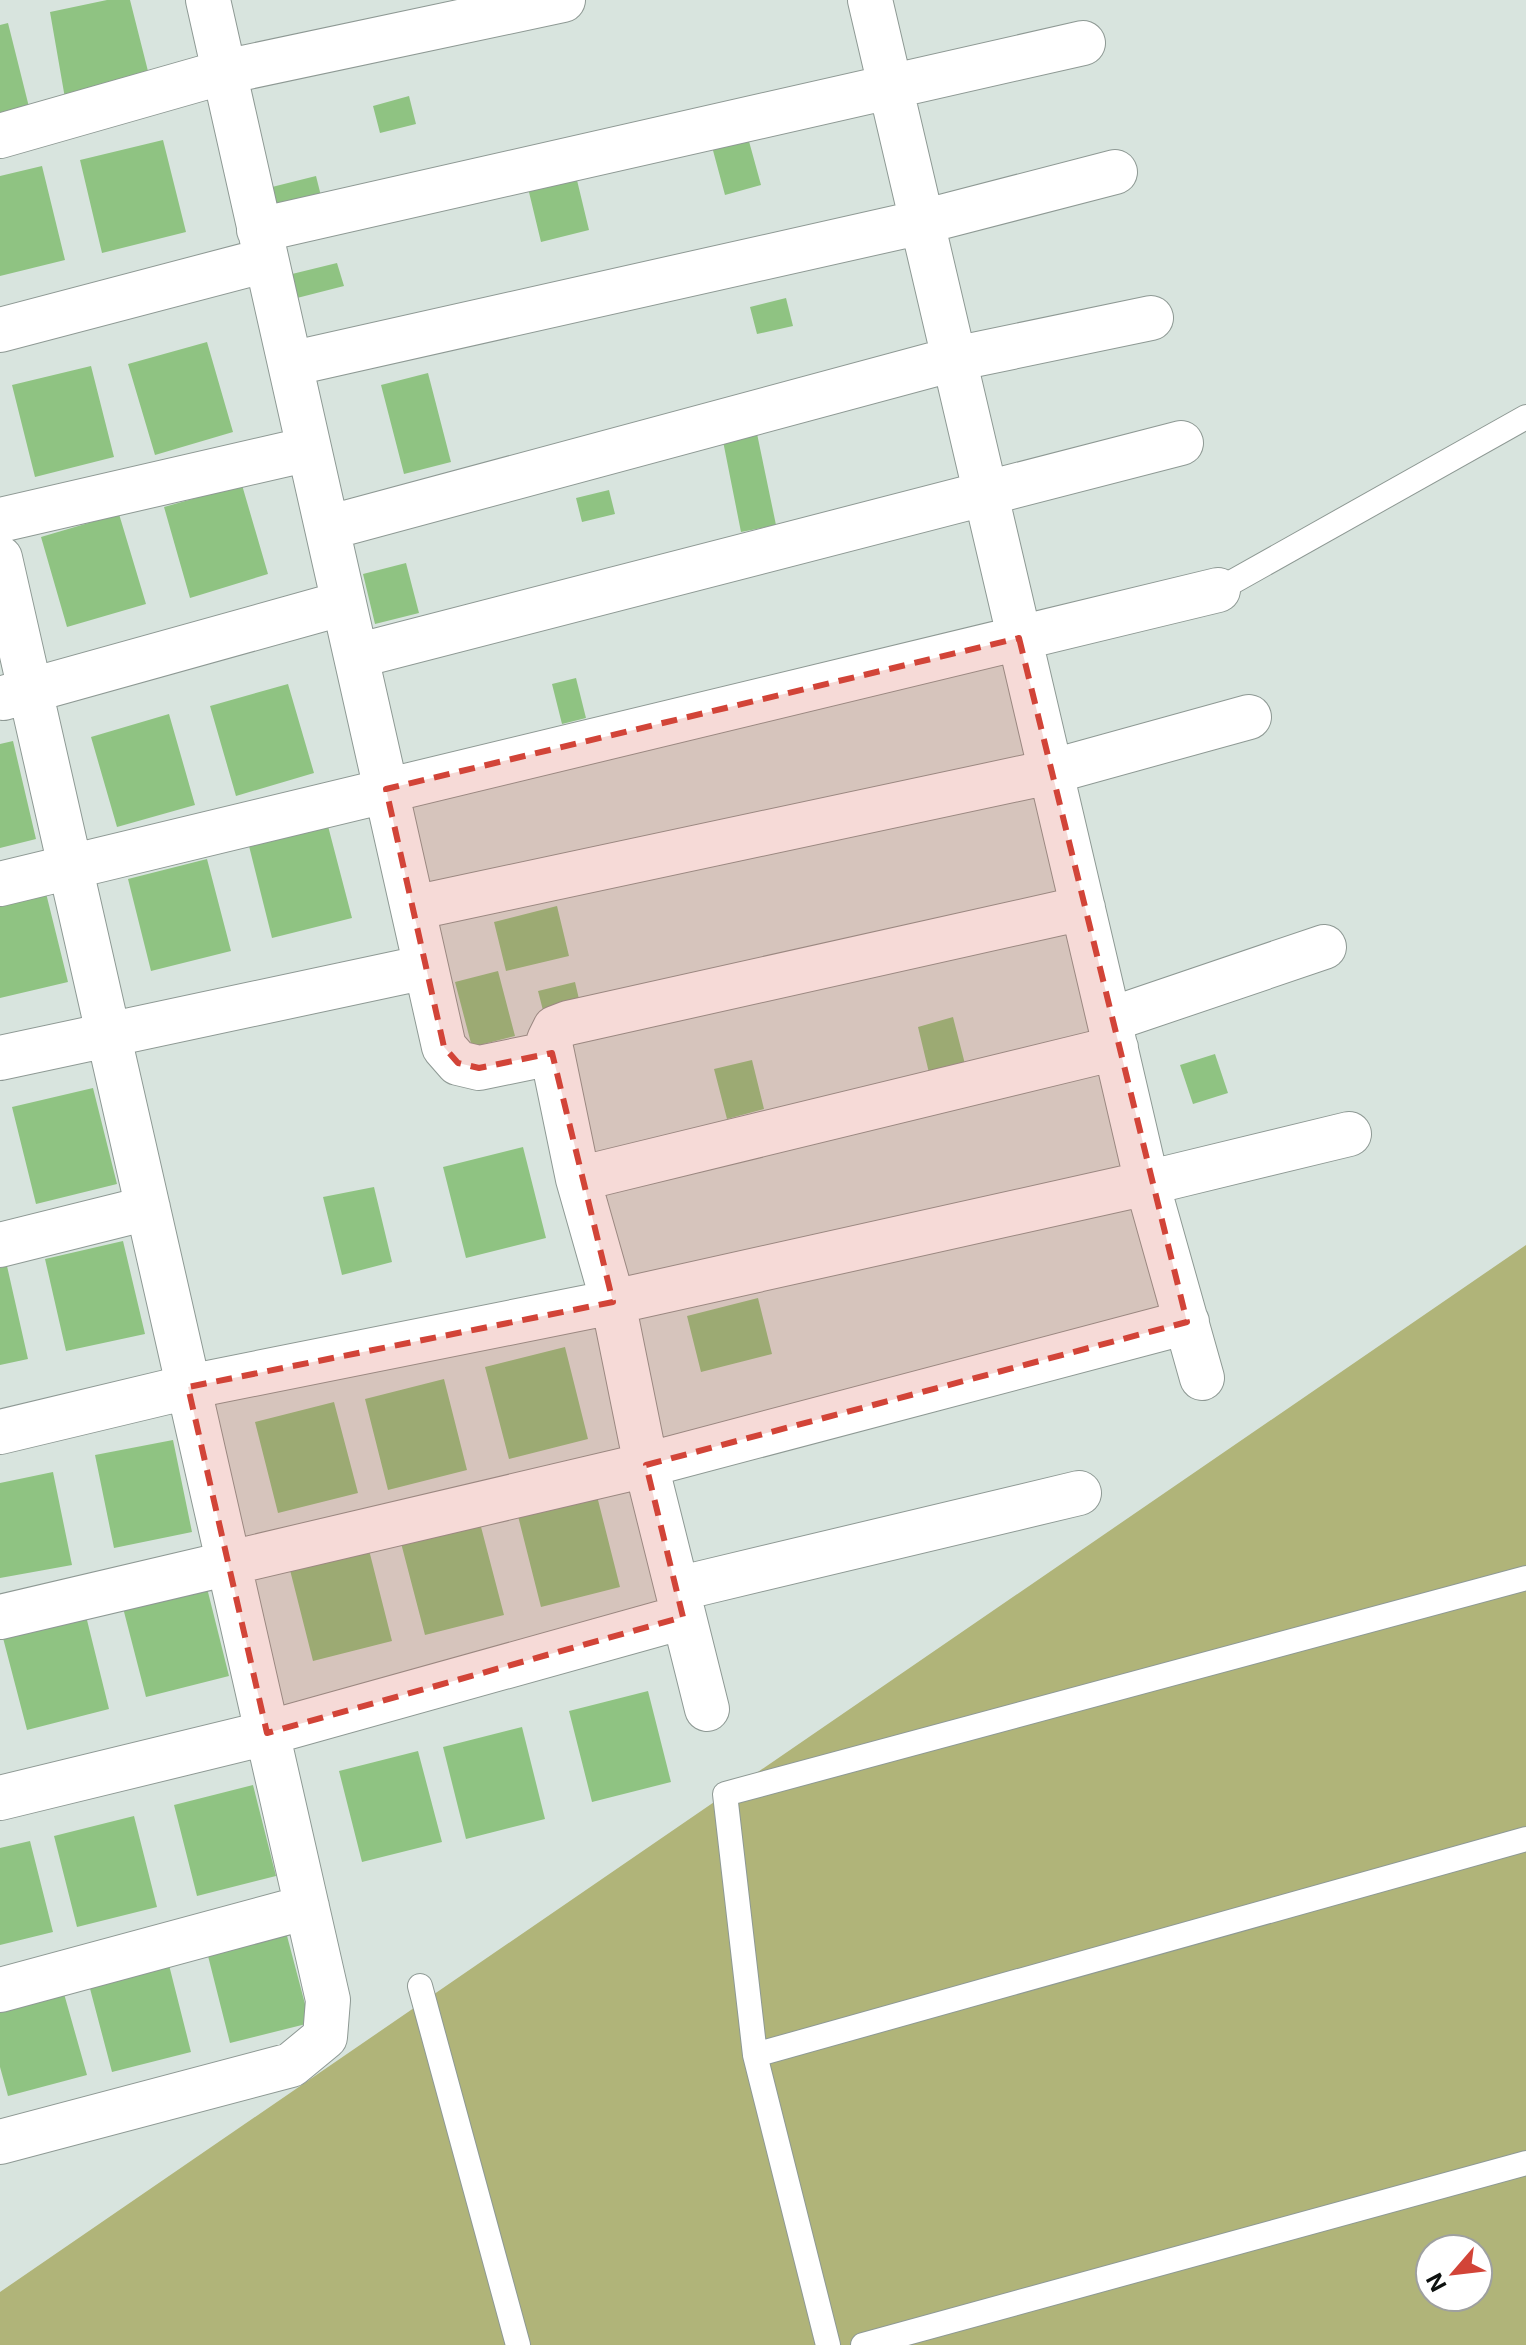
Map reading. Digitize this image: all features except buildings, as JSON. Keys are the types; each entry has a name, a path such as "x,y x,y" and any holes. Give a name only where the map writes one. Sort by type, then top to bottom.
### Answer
{"street":[{"path":"208,0 444,1047 458,1063 479,1068 552,1053"},
{"path":"0,136 224,72 563,0"},
{"path":"870,0 1147,1183 1202,1378"},
{"path":"0,330 263,245 890,85 1083,43"},
{"path":"290,364 922,222 1115,172"},
{"path":"327,528 954,359 1151,318"},
{"path":"356,656 986,496 1181,443"},
{"path":"0,520 309,449"},
{"path":"0,558 15,695 70,868 328,2000 325,2037 291,2065 0,2142"},
{"path":"0,884 1218,590"},
{"path":"15,695 344,603"},
{"path":"413,908 1050,772 1249,717"},
{"path":"707,1709 646,1465 613,1302 578,1179 549,1040 555,1028 568,1023 1083,908"},
{"path":"578,1179 1112,1034 1324,947"},
{"path":"0,1058 426,967"},
{"path":"0,1432 188,1387 613,1302 1147,1183 1349,1134"},
{"path":"0,1245 148,1208"},
{"path":"0,1617 646,1465 1187,1322"},
{"path":"0,1798 267,1733 680,1603 1079,1493"},
{"path":"0,1990 307,1907"}],"lane":[{"path":"1218,590 1526,417"},
{"path":"828,2345 755,2055 725,1794 1526,1578"},
{"path":"755,2055 1526,1839"},
{"path":"420,1986 518,2345"},
{"path":"863,2345 1526,2163"}],"highlighted area":[{"path":"1019,638 1187,1322 646,1465 683,1617 267,1733 188,1387 613,1302 552,1053 479,1068 458,1063 444,1047 386,789"}],"green space":[{"path":"1526,1245 1526,2345 0,2345 0,2292"}]}
